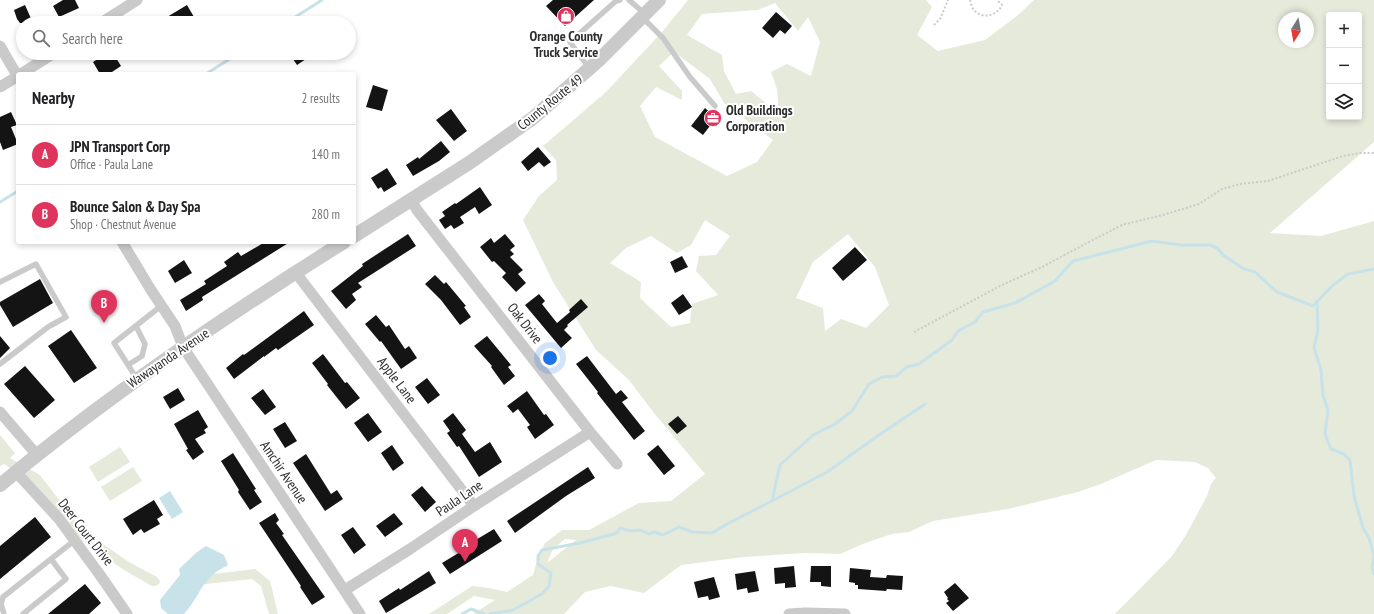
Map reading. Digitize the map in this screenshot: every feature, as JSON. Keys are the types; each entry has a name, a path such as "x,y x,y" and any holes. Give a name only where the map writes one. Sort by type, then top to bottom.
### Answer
{"street":[{"path":"112,16 137,0"},
{"name":"County Route 49","path":"411,200 533,118 590,69 659,0"},
{"path":"0,46 16,73"},
{"path":"24,72 43,60"},
{"path":"0,87 16,77"},
{"path":"356,235 411,200"},
{"name":"Oak Drive","path":"411,200 590,432 617,464"},
{"name":"Amchir Avenue","path":"123,244 174,326 183,347 360,614"},
{"name":"Wawayanda Avenue","path":"0,485 103,403 183,347 341,244"},
{"name":"Apple Lane","path":"296,273 474,506"},
{"path":"0,412 37,455"},
{"name":"Paula Lane","path":"345,590 590,432"},
{"name":"Deer Court Drive","path":"16,472 59,519 127,614"},
{"path":"789,614 805,612 845,614"}],"lane":[{"path":"590,69 570,42 616,1 620,0"},
{"path":"629,0 663,38 690,77 715,106"},
{"path":"0,282 36,264 66,317 48,327 0,364"},
{"path":"137,379 114,343 161,306"},
{"path":"128,365 142,356 145,344 136,326"},
{"path":"4,614 0,604 3,597 75,540"},
{"path":"23,614 66,579 51,559"}],"path":[{"path":"934,25 940,18 948,0"},
{"path":"970,0 976,11 980,14 988,16 1000,10 1002,5 997,0"},
{"path":"914,332 1000,286 1042,267 1087,242 1122,226 1199,204 1222,189 1240,184 1268,181 1343,156 1360,153 1374,153"}],"shaded area":[{"path":"688,0 926,0 932,7 917,35 938,51 985,40 1017,16 1034,0 1374,0 1374,142 1270,233 1321,236 1374,221 1374,614 1115,614 1172,556 1186,535 1207,496 1211,484 1216,478 1208,468 1195,462 1156,460 1101,484 1078,492 1008,509 933,521 909,532 892,534 865,543 840,554 805,553 744,557 681,565 644,593 611,586 585,592 564,614 473,614 495,600 474,596 447,614 429,614 472,586 507,592 533,575 545,543 562,530 589,530 639,503 671,501 705,474 654,413 628,379 596,350 553,282 523,220 539,196 557,180 556,160 543,146 605,93 662,32","holes":["775,3 798,31 808,17 820,42 811,76 787,64 771,72 777,89 779,114 751,91 736,94 724,71 722,55 687,35 702,14 758,10","674,52 710,79 724,103 773,140 757,162 727,176 655,137 640,106 656,87 682,100 682,91 659,66","705,220 730,236 716,255 699,256 696,271 718,295 692,304 690,323 671,327 640,298 641,282 610,263 626,248 651,236 677,253 691,245","848,234 875,267 889,305 866,328 841,319 825,331 823,308 796,298 813,262","565,539 576,540 547,563 553,549"]},
{"path":"0,435 15,453 10,458 40,475 81,528 129,562 157,577 160,581 159,584 152,586 124,570 80,539 74,534 33,483 4,464 0,466"},
{"path":"120,447 130,462 98,482 89,467"},
{"path":"133,467 142,481 110,501 101,487"},
{"path":"255,569 270,581 278,614 269,614 261,586 252,579 197,585 196,576"}],"water":[{"path":"170,491 183,512 172,519 159,498"},
{"path":"206,546 224,555 228,565 215,573 208,580 184,614 168,614 161,608 160,600 180,575 179,569 197,552"}],"building":[{"path":"63,0 75,0 79,8 58,16 53,6"},
{"name":"Orange County Truck Service","path":"553,0 594,0 565,26 546,6"},
{"path":"25,5 30,16 16,16 14,10"},
{"path":"187,5 193,16 169,16"},
{"path":"776,12 792,26 785,34 780,30 773,38 762,28"},
{"path":"96,60 117,60 121,66 112,72 99,72 93,62"},
{"path":"294,60 304,60 297,65"},
{"path":"373,85 388,90 382,111 366,107"},
{"path":"705,108 716,118 703,135 691,126"},
{"path":"451,109 467,131 454,141 436,120"},
{"path":"11,112 16,123 16,125 11,127 16,139 16,145 3,150 0,142 0,117"},
{"path":"441,141 450,152 439,161 413,176 406,165 418,157 419,159"},
{"path":"538,147 551,162 544,167 539,162 528,171 521,162"},
{"path":"387,168 397,184 384,192 381,187 378,189 371,178"},
{"path":"480,187 492,205 479,214 475,207 460,217 464,223 454,229 451,225 445,229 439,220 445,216 442,212"},
{"path":"408,234 416,246 358,283 362,287 352,294 356,300 346,309 331,291 363,266 362,264"},
{"path":"505,234 515,246 510,250 514,254 510,257 523,270 518,274 526,283 516,292 502,277 506,273 494,261 492,262 480,247 491,238 494,243"},
{"path":"262,244 287,244 202,297 203,300 186,311 180,300 206,284 204,281 227,266 224,262 238,252 241,256"},
{"path":"855,247 867,260 843,281 832,268"},
{"path":"682,256 688,267 675,273 670,262"},
{"path":"184,260 192,273 175,283 168,271"},
{"path":"435,275 444,284 446,282 466,306 464,307 471,317 460,325 441,300 425,284"},
{"path":"40,279 53,303 13,327 0,305 0,302"},
{"path":"539,294 545,301 542,304 557,323 570,312 569,310 581,299 588,307 567,325 568,326 564,330 572,338 561,348 525,305"},
{"path":"683,294 692,307 679,315 671,303"},
{"path":"304,311 314,325 278,350 276,348 264,356 234,379 226,368 243,354 244,355"},
{"path":"376,315 386,327 389,325 405,349 409,346 417,358 401,369 381,341 380,342 365,324"},
{"path":"71,330 97,368 74,383 48,346"},
{"path":"0,336 10,348 0,358"},
{"path":"487,336 511,365 508,367 515,376 504,385 491,367 492,366 474,346"},
{"path":"323,354 345,383 347,382 360,398 346,409 312,363"},
{"path":"587,356 616,394 621,390 628,398 622,402 645,431 634,440 576,364"},
{"path":"25,366 55,400 34,418 4,384"},
{"path":"427,378 440,395 428,404 415,387"},
{"path":"178,388 185,400 170,409 163,397"},
{"path":"263,389 276,407 265,415 251,398"},
{"path":"527,391 544,415 546,414 554,425 535,439 527,427 530,425 518,409 513,413 507,406"},
{"path":"198,410 208,427 204,430 206,433 195,439 204,452 193,460 186,450 188,449 174,424"},
{"path":"368,413 382,432 368,442 354,423"},
{"path":"453,413 466,430 462,434 475,452 490,442 502,462 479,477 459,446 457,447 447,433 450,431 443,421"},
{"path":"678,416 687,426 677,434 668,424"},
{"path":"285,422 297,441 285,448 273,429"},
{"path":"392,445 404,463 393,471 381,453"},
{"path":"658,445 675,466 664,475 647,454"},
{"path":"233,453 256,489 254,490 262,502 250,510 221,461"},
{"path":"306,454 331,494 337,490 343,499 325,511 293,463"},
{"path":"588,467 595,478 566,496 515,533 507,521"},
{"path":"422,486 436,502 425,512 411,495"},
{"path":"154,500 163,515 157,519 160,524 144,533 141,529 133,535 123,519"},
{"path":"275,513 279,520 276,523 284,534 282,535 325,597 312,605 259,523"},
{"path":"394,513 403,524 385,537 376,526"},
{"path":"35,517 51,537 0,579 0,546"},
{"path":"353,527 366,545 354,554 341,535"},
{"path":"494,529 502,541 450,574 442,563 475,543 474,541"},
{"path":"794,566 796,587 785,588 785,583 775,584 774,568"},
{"path":"811,566 831,566 831,587 821,586 821,582 810,582"},
{"path":"850,568 871,570 870,577 886,578 887,575 903,576 902,590 887,589 886,591 858,589 858,585 849,582"},
{"path":"429,571 436,583 386,613 379,601 399,588 400,590"},
{"path":"755,571 759,591 748,593 747,588 737,590 735,574"},
{"path":"714,577 720,597 709,600 708,596 698,598 694,582"},
{"path":"955,583 969,598 953,611 946,603 949,601 944,592"},
{"path":"85,584 101,603 89,614 48,614"}],"waterway":[{"path":"297,16 322,0"},
{"path":"209,72 228,60"},
{"path":"0,202 16,192"},
{"path":"490,614 513,610 542,594 549,586 551,573 538,564 538,556 542,550 580,543 617,533 620,528 631,531 640,530 649,534 654,532 663,535 679,527 692,532 712,533 772,501 780,465 813,435 835,424 852,411 869,384 882,377 896,376 907,367 919,364 952,340 958,331 975,322 983,312 1015,303 1055,281 1073,261 1152,241 1181,245 1210,245 1217,248 1223,255 1244,269 1255,272 1277,292 1313,306 1332,286 1348,274 1374,269"},
{"path":"1317,301 1318,330 1314,347 1321,370 1323,395 1328,410 1325,434 1331,449 1344,454 1350,460 1354,496 1363,528 1369,538 1374,556 1372,568 1374,574"},
{"path":"772,501 827,472 925,404"},
{"path":"462,614 471,609 484,614"}],"place":[{"name":"Orange County Truck Service","path":"566,16"},
{"name":"Old Buildings Corporation","path":"713,118"},
{"name":"Bounce Salon & Day Spa","path":"104,323"},
{"name":"JPN Transport Corp","path":"465,562"}]}
